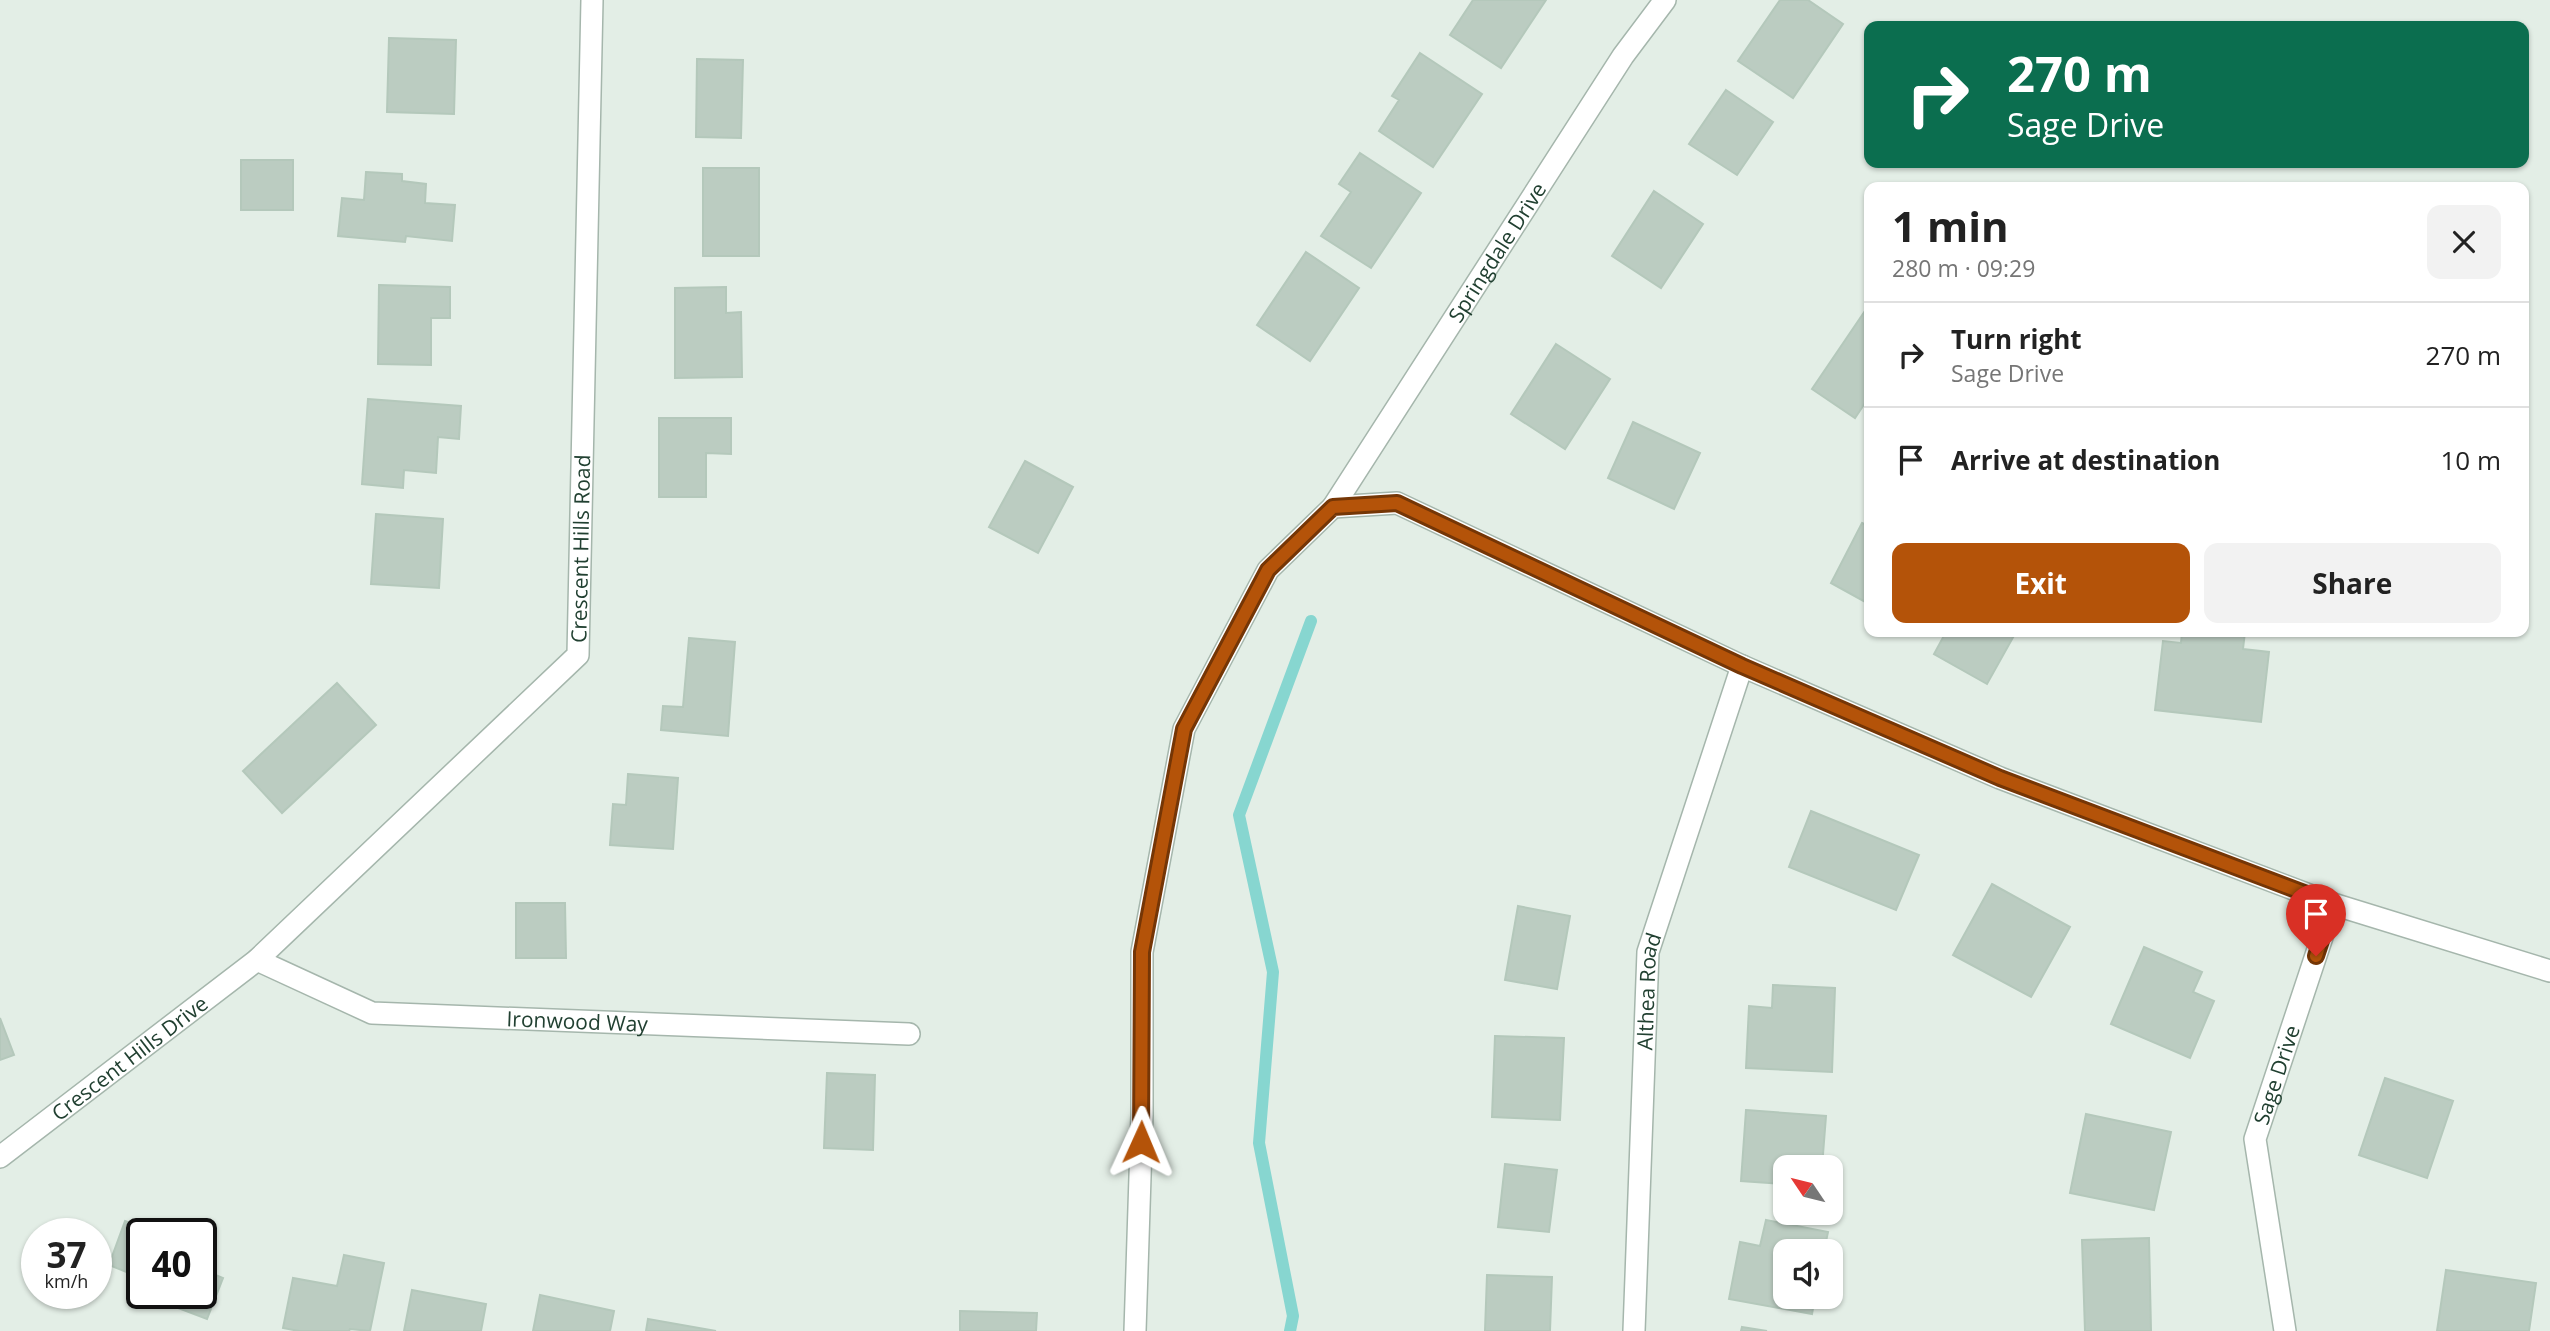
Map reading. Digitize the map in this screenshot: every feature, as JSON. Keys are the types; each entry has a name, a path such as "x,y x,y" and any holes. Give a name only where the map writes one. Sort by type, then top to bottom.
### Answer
{"street":[{"name":"Crescent Hills Road","path":"257,960 578,655 592,0"},
{"name":"Springdale Drive","path":"1135,1331 1142,1115 1142,952 1184,729 1268,570 1333,507 1623,56 1665,0"},
{"path":"1333,507 1397,503 1742,666 2000,778 2333,904 2550,971"},
{"name":"Althea Road","path":"1634,1331 1648,952 1742,666"},
{"name":"Sage Drive","path":"2285,1331 2255,1139 2333,904"},
{"name":"Ironwood Way","path":"257,960 372,1013 909,1034"},
{"name":"Crescent Hills Drive","path":"0,1157 257,960"}],"building":[{"path":"1473,0 1546,0 1501,68 1450,35"},
{"path":"1780,0 1808,0 1843,24 1793,98 1738,61"},
{"path":"389,38 456,40 454,114 387,112"},
{"path":"1420,53 1482,94 1433,167 1379,131 1399,100 1392,96"},
{"path":"697,59 743,60 741,138 696,137"},
{"path":"1726,90 1773,122 1737,175 1689,144"},
{"path":"1360,153 1421,193 1371,268 1321,236 1351,192 1339,184"},
{"path":"241,160 293,160 293,210 241,210"},
{"path":"703,168 759,168 759,256 703,256"},
{"path":"366,172 402,174 402,181 426,184 425,203 455,205 452,241 406,236 405,242 338,236 342,198 364,200"},
{"path":"1654,191 1703,224 1661,288 1612,256"},
{"path":"1306,252 1359,288 1310,361 1257,325"},
{"path":"379,285 450,287 450,318 431,318 431,365 378,364"},
{"path":"726,287 726,313 741,312 742,377 675,378 675,288"},
{"path":"1864,312 1864,404 1855,418 1812,389"},
{"path":"1556,344 1610,379 1565,449 1511,414"},
{"path":"368,399 461,406 459,439 438,437 436,473 404,470 403,488 362,484"},
{"path":"659,418 731,418 731,454 706,453 706,497 659,497"},
{"path":"1633,422 1700,453 1674,509 1608,478"},
{"path":"1025,461 1073,487 1038,553 989,527"},
{"path":"376,514 443,519 439,588 371,584"},
{"path":"1862,523 1864,524 1864,601 1831,583"},
{"path":"1943,637 2013,637 1987,684 1934,654"},
{"path":"2182,637 2244,637 2243,649 2269,652 2261,722 2155,710 2163,641 2181,643"},
{"path":"689,638 735,642 728,736 661,730 663,706 683,707"},
{"path":"337,683 376,725 282,813 243,771"},
{"path":"628,774 678,778 673,849 610,845 613,804 626,805"},
{"path":"1811,811 1919,855 1896,910 1789,867"},
{"path":"1992,884 2070,927 2031,997 1953,955"},
{"path":"516,903 565,903 566,958 516,958"},
{"path":"1518,906 1570,916 1557,989 1505,980"},
{"path":"2144,947 2202,972 2193,992 2214,1001 2190,1058 2111,1024"},
{"path":"1773,985 1835,988 1832,1072 1746,1068 1749,1006 1772,1008"},
{"path":"0,1018 14,1055 0,1060"},
{"path":"1495,1036 1564,1038 1560,1120 1492,1117"},
{"path":"827,1073 875,1075 873,1150 824,1148"},
{"path":"2385,1078 2453,1101 2427,1178 2359,1155"},
{"path":"1746,1110 1826,1116 1823,1155 1773,1155 1773,1183 1741,1181"},
{"path":"2086,1114 2171,1132 2154,1210 2070,1193"},
{"path":"1505,1164 1557,1170 1549,1232 1498,1227"},
{"path":"1766,1220 1773,1221 1773,1225 1792,1225 1828,1232 1827,1239 1773,1239 1773,1307 1729,1299 1740,1242 1760,1246"},
{"path":"125,1221 126,1272 112,1266 112,1257"},
{"path":"2149,1238 2151,1331 2085,1331 2082,1240"},
{"path":"344,1255 384,1263 370,1331 299,1331 283,1328 293,1278 337,1286"},
{"path":"2446,1270 2536,1283 2529,1331 2437,1331"},
{"path":"1487,1275 1552,1277 1550,1331 1485,1331"},
{"path":"217,1276 223,1278 217,1293"},
{"path":"412,1290 486,1304 481,1331 404,1331"},
{"path":"540,1295 614,1311 610,1331 533,1331"},
{"path":"181,1309 211,1309 207,1319"},
{"path":"1784,1309 1813,1309 1812,1314"},
{"path":"960,1311 1037,1313 1036,1331 960,1331"},
{"path":"648,1319 716,1331 646,1331"},
{"path":"1742,1327 1767,1331 1741,1331"}],"waterway":[{"path":"1290,1331 1293,1316 1259,1143 1273,972 1239,815 1311,621"}],"route":[{"path":"1141,1142 1142,952 1184,729 1268,570 1333,507 1397,503 1742,666 2000,778 2333,904 2316,956"}]}
